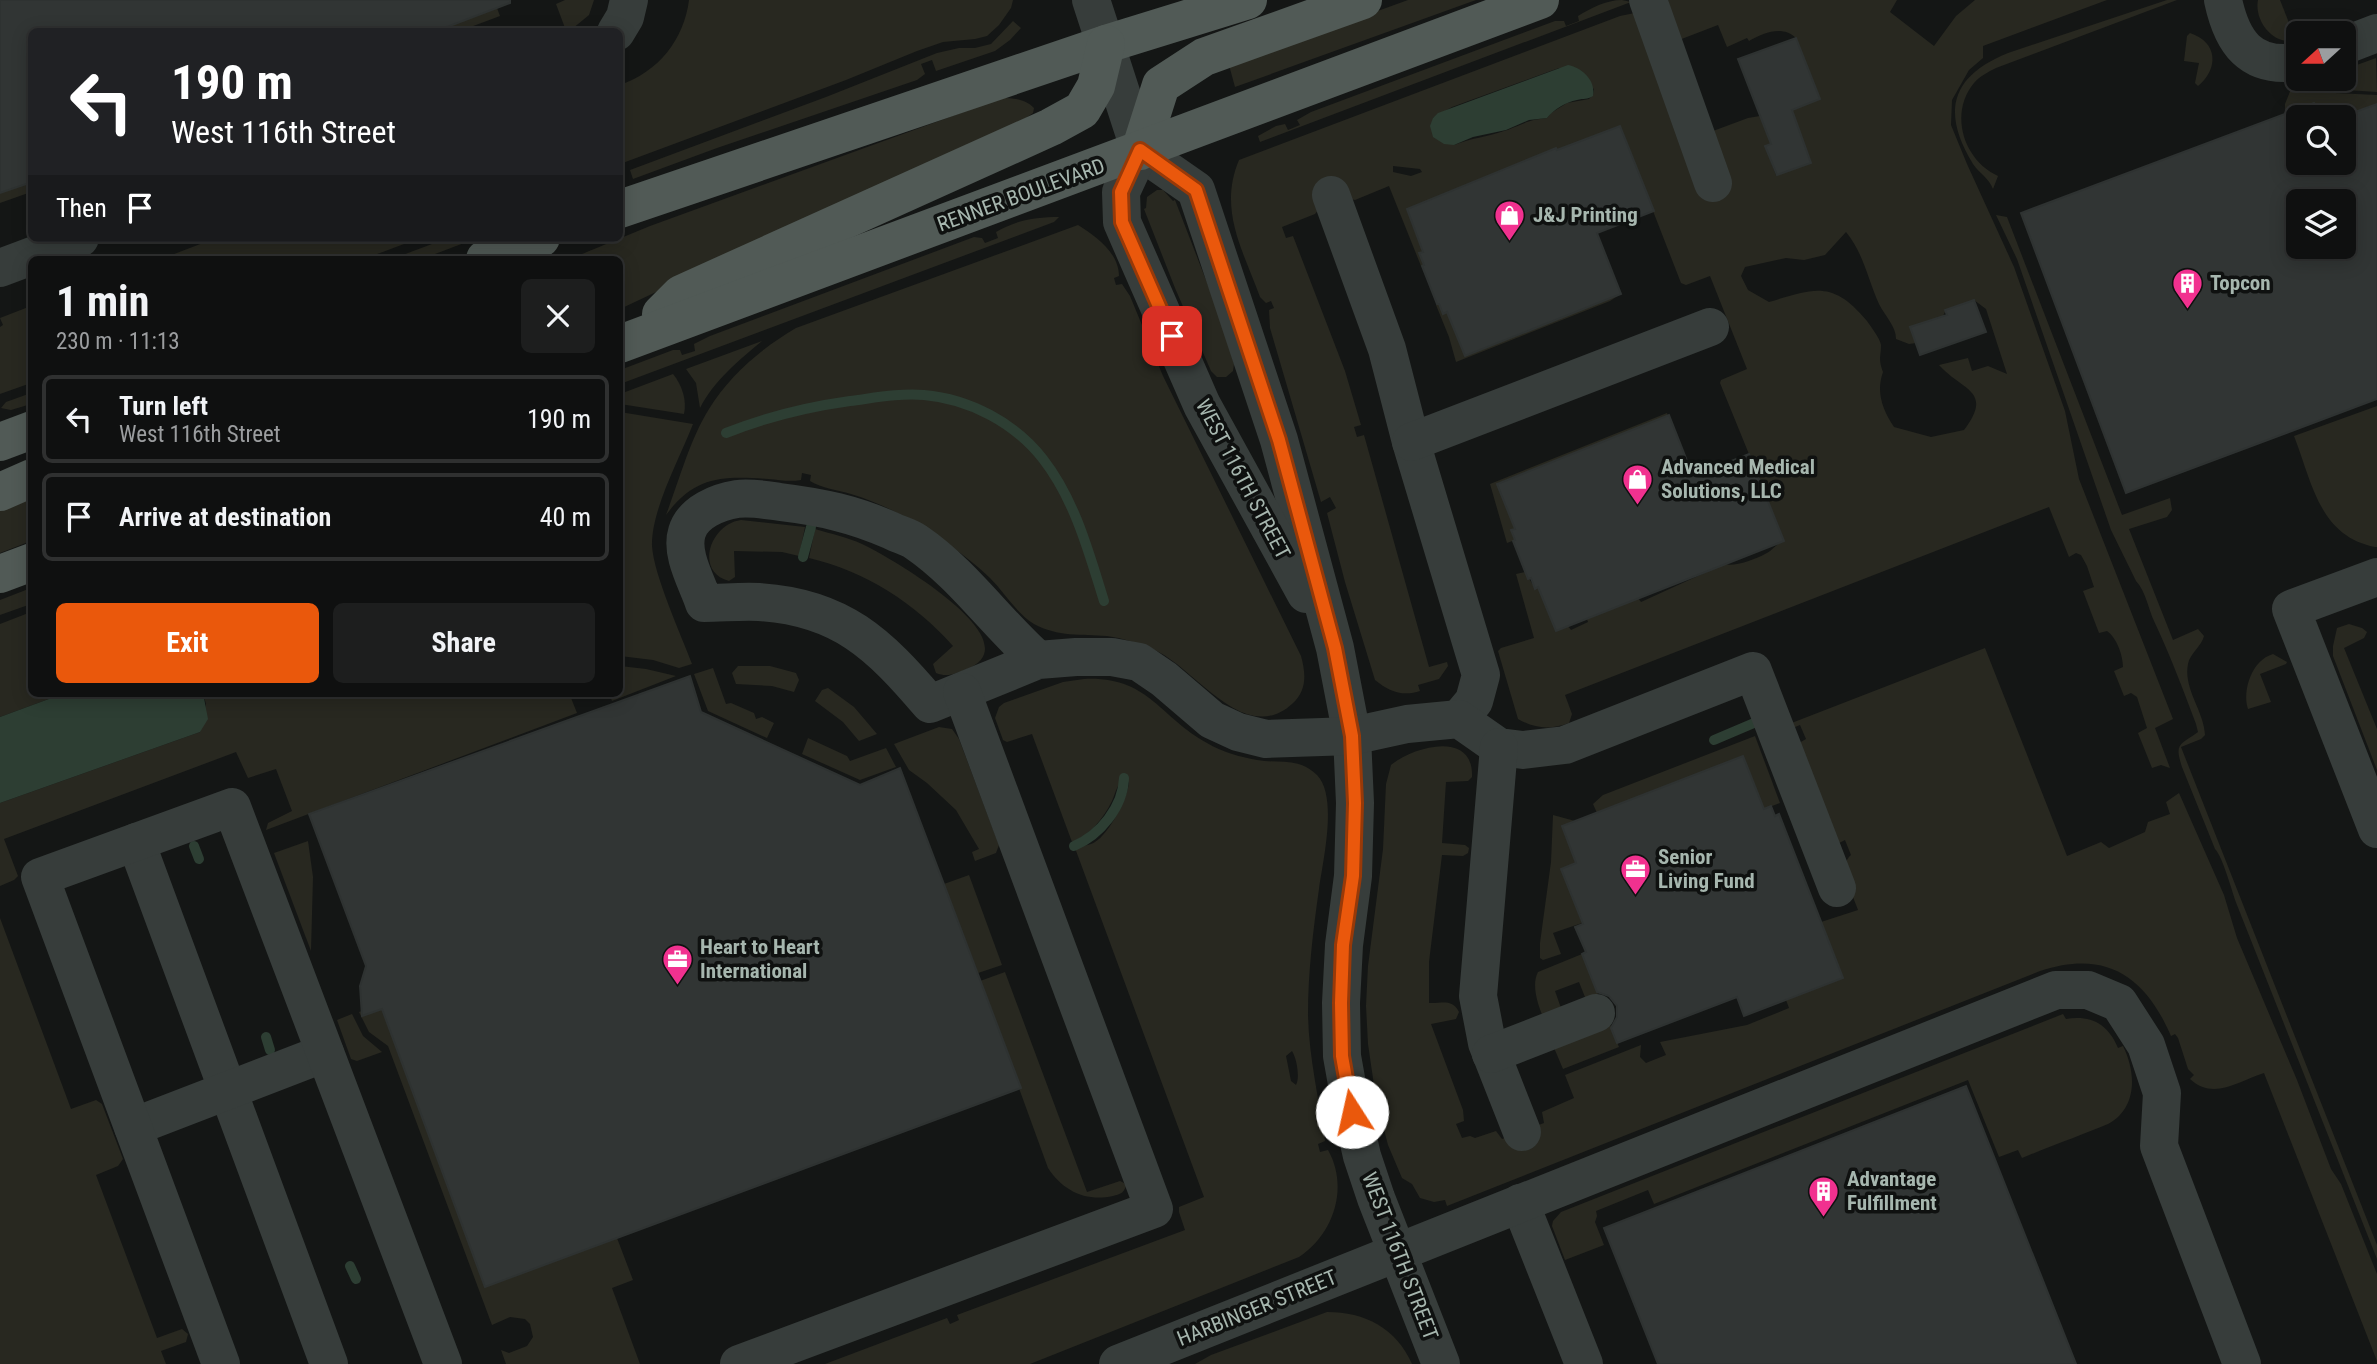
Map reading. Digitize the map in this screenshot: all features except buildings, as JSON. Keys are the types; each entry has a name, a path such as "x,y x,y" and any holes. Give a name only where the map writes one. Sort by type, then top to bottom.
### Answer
{"main road":[{"path":"623,207 1106,44 1248,0"},
{"path":"1140,150 1161,85 1204,57 1363,0"},
{"name":"RENNER BOULEVARD","path":"629,340 1540,0"},
{"path":"629,340 681,294 1038,133 1082,110 1096,86 1106,44"},
{"path":"493,256 530,242"},
{"path":"0,442 28,432"},
{"path":"0,492 28,480"},
{"path":"0,573 28,563"}],"street":[{"path":"618,28 625,17 629,0"},
{"path":"1091,0 1140,150"},
{"path":"1648,0 1713,183"},
{"path":"2222,0 2228,23 2237,41 2248,52 2267,61 2286,64"},
{"path":"2356,41 2377,33"},
{"name":"WEST 116TH STREET","path":"1335,648 1202,405 1122,222 1121,192 1140,150 1196,190 1279,440 1335,648 1352,736 1355,815 1353,876 1343,945 1342,1056 1362,1156 1441,1364"},
{"path":"1331,195 1387,349 1411,442 1481,675 1474,701 1459,719"},
{"path":"32,256 69,242"},
{"path":"0,268 28,258"},
{"path":"1411,442 1710,327"},
{"path":"1038,660 1009,635 962,581 915,541 863,517 813,506 738,499 711,507 693,518 686,534 686,553 704,603 759,602 829,616 857,631 881,651 930,704 1038,660 1112,657 1139,662 1212,720 1238,733 1266,739 1352,736 1407,724 1459,719 1499,747 1524,750 1565,745 1753,671 1837,888"},
{"path":"2377,577 2291,609 2377,829"},
{"path":"738,1364 1154,1209 962,692"},
{"path":"1499,747 1478,996 1491,1054 1522,1132"},
{"path":"221,1364 40,877 232,807 443,1364"},
{"path":"136,842 329,1364"},
{"name":"HARBINGER STREET","path":"1118,1364 2056,990 2088,990 2119,1003 2146,1045 2162,1093 2160,1146 2242,1364"},
{"path":"1491,1054 1596,1013"},
{"path":"133,1127 326,1053"},
{"path":"1520,1203 1584,1364"}],"shaded area":[{"path":"494,0 500,16 468,28 442,28"},
{"path":"565,0 594,0 589,15 573,28 565,28 556,4"},
{"path":"689,0 1013,0 1011,8 999,25 987,36 943,42 917,51 623,163 623,84 646,72 667,53 686,15"},
{"path":"1408,0 1476,0 1235,87 1229,65"},
{"path":"1622,0 1631,2 1260,142 1258,136 1276,126 1285,124 1288,130 1300,125 1297,120 1311,112 1555,21 1564,21 1566,26 1579,21 1578,16 1593,7"},
{"path":"1668,0 1897,0 1890,12 1934,46 1956,16 1975,0 2107,0 1983,46 1983,58 1969,70 1952,100 1951,125 2014,267 2065,411 2079,479 2173,719 2155,728 2170,768 2161,765 2152,768 2138,733 2147,728 2137,697 2131,693 2124,696 2114,671 2123,667 2119,648 2107,631 2099,633 2083,591 2094,587 2087,566 2081,555 2076,553 2069,557 2049,507 1565,695 1572,714 1569,723 1543,727 1518,719 1498,651 1534,638 1516,574 1525,572 1535,588 1538,587 1556,631 1568,626 1571,630 1588,622 1587,619 1638,598 1641,602 1724,564 1738,564 1755,559 1784,540 1720,383 1721,380 1747,369 1710,276 1686,285 1681,283 1620,126 1557,150 1556,148 1407,209 1423,252 1419,253 1424,265 1421,266 1389,186 1355,200 1331,195 1315,214 1282,227 1286,238 1293,236 1345,371 1361,425 1354,427 1357,437 1364,435 1429,667 1447,662 1448,666 1439,679 1418,685 1420,691 1414,693 1396,692 1375,680 1327,513 1336,508 1330,497 1321,502 1270,328 1269,310 1274,308 1271,301 1266,303 1260,297 1235,230 1231,196 1239,160 1620,16 1640,12 1713,131 1760,116 1771,144 1765,146 1776,175 1811,162 1792,110 1820,99 1796,38 1779,31 1749,41 1747,38 1727,47 1718,25 1679,40","holes":["1559,68 1594,89 1593,95 1589,99 1567,103 1547,118 1529,121 1454,145 1433,118 1452,107","1393,166 1420,169 1422,172 1411,176 1393,172","1846,232 1861,258 1896,339 1909,344 1916,343 1911,327 1943,316 1946,310 1974,300 1986,309 2007,374 1988,366 1972,371 1968,358 1939,365 1965,386 1975,399 1976,407 1964,430 1931,437 1894,427 1883,407 1880,393 1883,372 1880,342 1867,321 1844,299 1833,293 1811,291 1769,302 1748,290 1741,276 1745,267 1786,258 1804,260 1825,255"]},
{"path":"2167,0 2177,0 1996,68 1974,83 1966,95 1961,121 1968,147 1976,159 1998,176 1993,189 1973,164 1957,128 1957,98 1963,85 1974,73 2008,53"},
{"path":"2258,0 2280,0 2288,21 2286,21 2286,41 2278,39 2266,29 2257,8"},
{"path":"1013,21 1021,28 995,51 936,71 932,60 921,64 925,74 917,80 633,179 630,170 937,53 991,44"},
{"path":"2190,33 2206,43 2212,57 2210,72 2198,86 2195,83 2199,63 2184,61 2187,36"},
{"path":"2376,58 2377,92 2356,91 2356,65"},
{"path":"1568,65 1587,76 1592,85 1593,96 1565,104 1547,118 1529,120 1506,130 1473,137 1454,145 1444,144 1433,137 1430,126 1438,113"},
{"path":"2290,91 2377,95 2377,104 2356,112 2356,105 2314,103 2286,105 2285,114 2285,104"},
{"path":"1002,98 1015,99 1034,108 1033,113 1026,118 623,308 623,256 582,254 611,242 623,242 623,237"},
{"path":"28,180 28,193 0,203 0,193"},
{"path":"1157,190 1163,190 1175,200 1221,319 1234,364 1233,371 1226,377 1217,377 1211,371 1144,209 1147,197"},
{"path":"1996,215 2007,217 2122,515 2170,498 2172,510 2167,517 2129,529 2173,640 2198,629 2204,636 2189,660 2187,673 2205,735 2181,747 2377,1245 2377,1259 2224,867 2182,767 2180,745 2198,732 2196,724 2145,595 2111,530 2017,259"},
{"path":"1059,217 1054,222 623,383 623,369 673,350 680,350 682,355 695,351 694,344 710,336 974,237 982,238 985,243 998,238 996,232 1034,219"},
{"path":"1078,225 1099,240 1115,260 1119,276 1114,278 1116,285 1122,284 1130,296 1163,376 1301,656 1304,669 1303,688 1292,704 1274,715 1255,716 1237,710 1219,699 1168,657 1147,647 1113,637 1061,633 1034,624 1016,609 990,578 947,543 882,505 810,481 811,475 802,473 801,480 793,481 737,478 711,481 688,492 666,515 690,447 709,409 737,374 771,344 796,328"},
{"path":"206,242 409,242 372,256 169,256"},
{"path":"437,242 467,242 430,256 400,256"},
{"path":"1619,295 1610,301 1456,362 1436,305 1439,304 1443,314 1447,312 1465,356"},
{"path":"28,307 28,384 0,394 0,327 3,325 0,318"},
{"path":"762,341 720,380 700,408 696,383 686,369"},
{"path":"673,374 683,393 684,414 623,404 623,393"},
{"path":"28,394 28,405 11,410 1,408 6,402"},
{"path":"2377,406 2375,547 2356,541 2330,519 2320,505 2294,436"},
{"path":"623,412 693,424 661,501 652,546 663,589 692,664 679,668 653,660 623,656"},
{"path":"1667,413 1668,416 1498,483 1515,529 1511,530 1515,540 1507,543 1490,484"},
{"path":"28,494 28,542 0,553 0,507"},
{"path":"741,520 805,527 799,556 782,552 734,551 735,577 729,581 718,576 709,559 714,539 730,523"},
{"path":"815,529 862,544 924,581 970,620 983,639 983,656 967,669 956,673 936,673 933,664 953,646 922,616 888,591 850,571 809,558"},
{"path":"28,589 28,605 0,615 0,600"},
{"path":"28,613 28,697 54,697 0,717 0,624"},
{"path":"2349,624 2367,632 2364,638 2344,648 2377,729 2377,770 2333,656 2337,628"},
{"path":"1985,648 2067,856 2101,842 2109,848 2145,832 2148,822 2170,814 2166,802 2179,793 2224,895 2237,938 2377,1274 2377,1361 2264,1073 2217,1089 2199,1085 2190,1079 2194,1075 2188,1069 2178,1038 2175,1034 2171,1036 2149,997 2136,983 2104,966 2085,963 2040,971 1447,1206 1445,1200 1434,1202 1420,1198 1412,1184 1402,1178 1388,1145 1376,1099 1366,1006 1368,966 1383,849 1386,784 1391,765 1414,752 1441,746 1463,753 1470,762 1472,777 1468,781 1446,782 1442,843 1465,845 1469,848 1468,853 1463,856 1442,855 1429,962 1429,1003 1450,1003 1459,1012 1456,1019 1431,1024 1463,1110 1464,1121 1456,1124 1462,1138 1475,1138 1496,1131 1502,1139 1544,1123 1542,1112 1574,1098 1565,1075 1641,1045 1640,1057 1646,1063 1666,1055 1660,1042 1747,1025 1789,1008 1786,1000 1821,922 1858,910 1845,866 1851,855 1845,840 1839,843 1799,743 1806,739 1800,725 1795,727 1789,724"},
{"path":"2273,654 2287,662 2260,674 2271,702 2248,709 2246,693 2250,677 2259,662"},
{"path":"623,666 676,676 623,697"},
{"path":"738,666 770,666 796,673 799,680 794,692 772,686 736,684 732,673"},
{"path":"713,668 726,704 731,703 754,713 756,719 762,717 774,723 767,738 708,711 694,674"},
{"path":"1084,679 1124,684 1152,700 1191,733 1213,746 1251,759 1296,763 1310,769 1323,785 1328,813 1326,846 1313,936 1308,1015 1312,1063 1325,1141 1318,1144 1320,1152 1328,1150 1334,1164 1337,1179 1335,1209 1321,1236 1299,1257 1030,1364 825,1364 947,1318 950,1324 959,1320 957,1315 1185,1230 1179,1207 1204,1197 1075,848 1097,841 1110,827 1129,783 1126,778 1121,782 1100,820 1085,835 1072,842 1032,734 1007,742 1003,740 995,718 999,707 1004,703 1063,682","holes":["1292,1051 1297,1063 1296,1085 1291,1081 1286,1056"]},
{"path":"828,688 854,707 877,734 859,741 843,722 815,701 822,690"},
{"path":"54,697 204,697 208,719 200,732 0,803 0,717"},
{"path":"204,697 571,697 577,713 266,830 268,823 292,811 276,769 248,778 236,752 4,839 18,876 0,886 0,803 200,732 206,704"},
{"path":"939,727 952,729 959,739 999,845 996,853 975,861 972,852 979,849 956,810 909,770 894,744"},
{"path":"1755,736 1780,803 1764,809 1597,813 1593,804 1603,795"},
{"path":"808,738 847,756 850,761 886,748 896,767 860,780 802,754"},
{"path":"1553,815 1575,821 1576,863 1561,869 1582,923 1553,933 1561,954 1543,960 1540,958 1540,943 1551,862"},
{"path":"308,841 313,877 311,951 274,853"},
{"path":"969,875 1002,965 978,973 944,884"},
{"path":"0,918 71,1109 96,1100 102,1104 123,1159 118,1166 96,1175 157,1338 182,1329 188,1334 186,1342 161,1351 166,1364 0,1364"},
{"path":"1582,954 1619,1047 1563,1069 1552,1043 1587,1002 1579,982 1555,991 1562,1011 1544,1019 1536,996 1535,983 1538,972"},
{"path":"1005,972 1087,1192 1120,1181 1126,1186 1121,1193 1094,1197 1076,1193 1061,1183 1048,1168 980,981"},
{"path":"380,1004 485,1287 617,1238 633,1280 612,1288 640,1364 506,1364 501,1350 509,1353 527,1346 533,1337 530,1324 525,1319 510,1317 492,1325 388,1046 369,1032 359,1012"},
{"path":"352,1014 363,1036 382,1052 357,1061 351,1059 337,1020"},
{"path":"2063,1014 2066,1019 2083,1018 2098,1023 2109,1033 2118,1048 2123,1046 2130,1067 2132,1089 2125,1109 2108,1124 2022,1158 2018,1150 1999,1157 1968,1080 1654,1204 1648,1190 1596,1211 1595,1222 1604,1245 1565,1260 1552,1226 1561,1212"},
{"path":"1327,1312 1354,1315 1378,1324 1397,1341 1412,1364 1195,1364 1211,1355"}],"waterway":[{"path":"726,433 802,410 887,396 941,397 990,415 1032,446 1054,475 1080,527 1104,601"},
{"path":"803,557 811,527"},
{"path":"1714,740 1754,723"},
{"path":"1074,846 1093,835 1108,819 1123,789 1124,778"},
{"path":"194,846 199,859"},
{"path":"266,1037 270,1050"},
{"path":"350,1266 356,1279"}],"place":[{"name":"J&J Printing","path":"1510,242"},
{"name":"Topcon","path":"2187,310"},
{"name":"Advanced Medical Solutions, LLC","path":"1638,506"},
{"name":"Senior Living Fund","path":"1635,896"},
{"name":"Heart to Heart International","path":"677,986"},
{"name":"Advantage Fulfillment","path":"1824,1218"}],"route":[{"path":"1172,336 1122,222 1121,192 1140,150 1196,190 1279,440 1335,648 1352,736 1355,803 1353,876 1343,945 1341,1003 1342,1056 1352,1112"}]}
